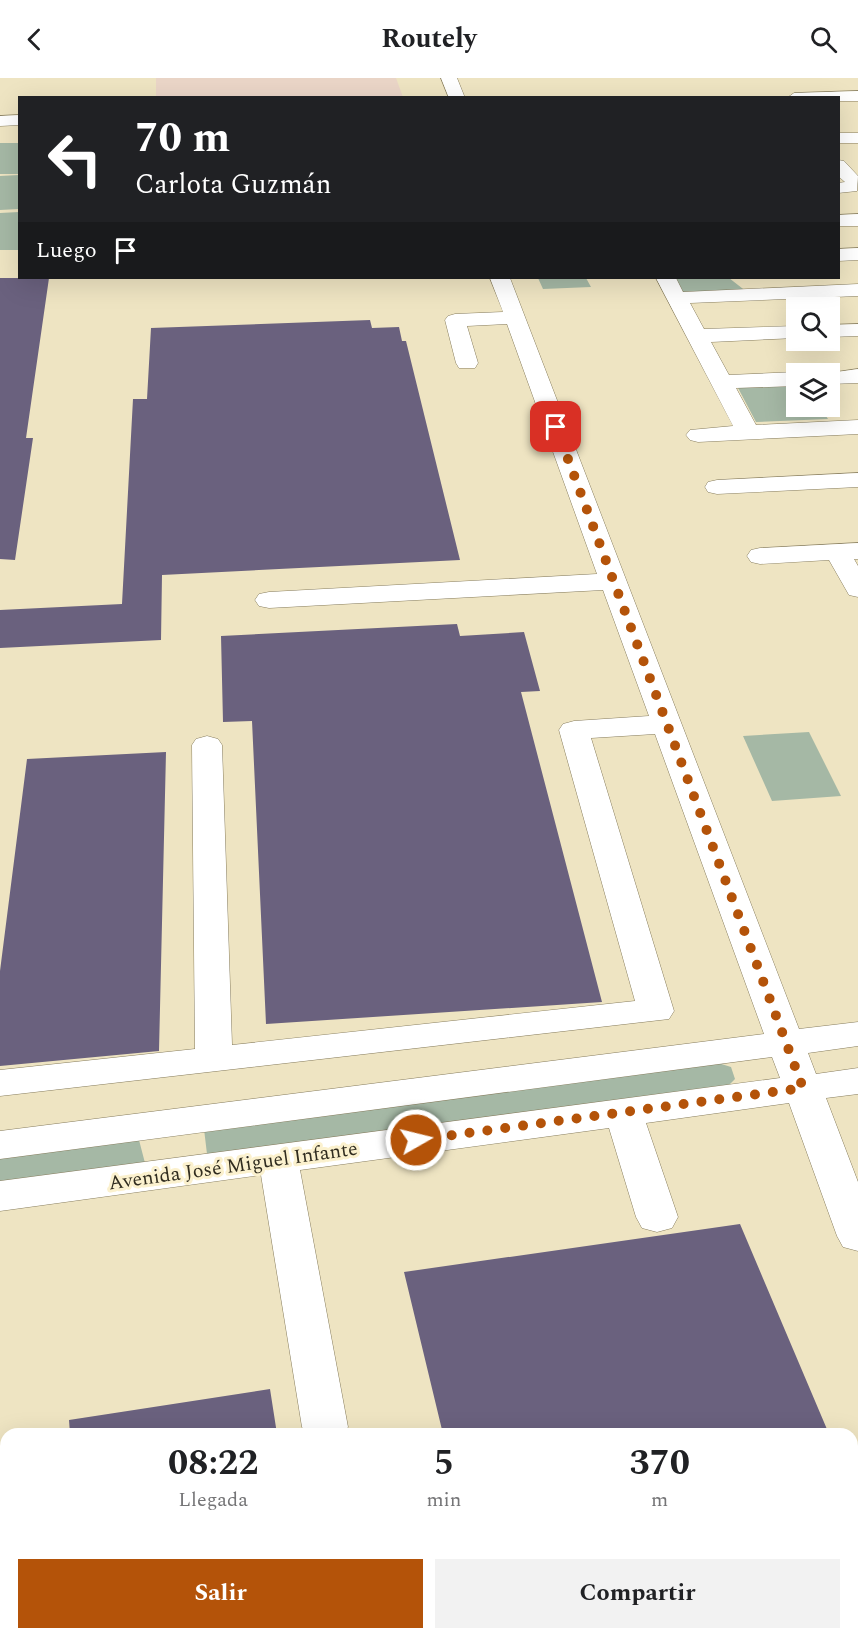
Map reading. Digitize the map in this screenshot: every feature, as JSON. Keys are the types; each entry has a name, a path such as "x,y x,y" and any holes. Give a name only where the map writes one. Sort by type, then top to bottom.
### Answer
{"street":[{"path":"449,78 456,96"},
{"path":"840,97 858,96"},
{"path":"0,121 18,120"},
{"path":"840,138 858,138"},
{"path":"840,146 858,145"},
{"path":"840,167 855,183 840,188"},
{"path":"840,221 858,220"},
{"path":"840,255 858,254"},
{"path":"500,279 858,1236"},
{"path":"667,279 748,432"},
{"path":"737,279 758,295"},
{"path":"677,298 858,290"},
{"path":"467,363 455,320 515,318"},
{"path":"840,331 858,330"},
{"path":"697,336 786,332"},
{"path":"840,377 858,376"},
{"path":"721,382 786,379"},
{"path":"698,435 858,427"},
{"path":"717,487 858,480"},
{"path":"760,556 848,552 858,589"},
{"path":"269,600 614,581"},
{"path":"0,1083 656,1011 579,747 670,733"},
{"path":"207,745 214,1059"},
{"path":"0,1145 858,1034"},
{"name":"Avenida José Miguel Infante","path":"0,1196 858,1081"},
{"path":"623,1111 657,1217"},
{"path":"162,1124 179,1138 181,1148 174,1167 165,1174"},
{"path":"278,1160 325,1427"}],"shaded area":[{"path":"156,78 396,78 403,96 156,96"}],"green space":[{"path":"0,143 18,143 18,174 0,174"},
{"path":"18,175 18,209 0,210 0,176"},
{"path":"18,212 18,250 0,250 0,213"},
{"path":"538,279 587,279 591,287 543,289"},
{"path":"675,279 730,279 747,292 684,295"},
{"path":"786,384 786,417 827,417 828,419 756,422 737,386"},
{"path":"809,732 841,796 772,801 743,736"},
{"path":"715,1062 731,1067 735,1079 729,1085 207,1154 204,1129"},
{"path":"139,1140 145,1163 0,1182 0,1158"}],"building":[{"path":"0,278 49,279 26,438 33,438 15,560 0,559"},
{"path":"370,320 372,328 399,327 402,341 406,341 460,560 162,575 161,640 0,648 0,610 122,604 133,399 147,399 151,328"},
{"path":"457,624 460,636 524,632 540,691 521,692 602,1002 266,1024 252,721 223,722 221,636"},
{"path":"166,752 159,1051 0,1066 0,971 27,759"},
{"path":"740,1224 826,1428 442,1428 404,1272"},
{"path":"270,1389 276,1428 70,1428 69,1420"}],"route":[{"path":"416,1140 706,1099 803,1088 556,427"}]}
